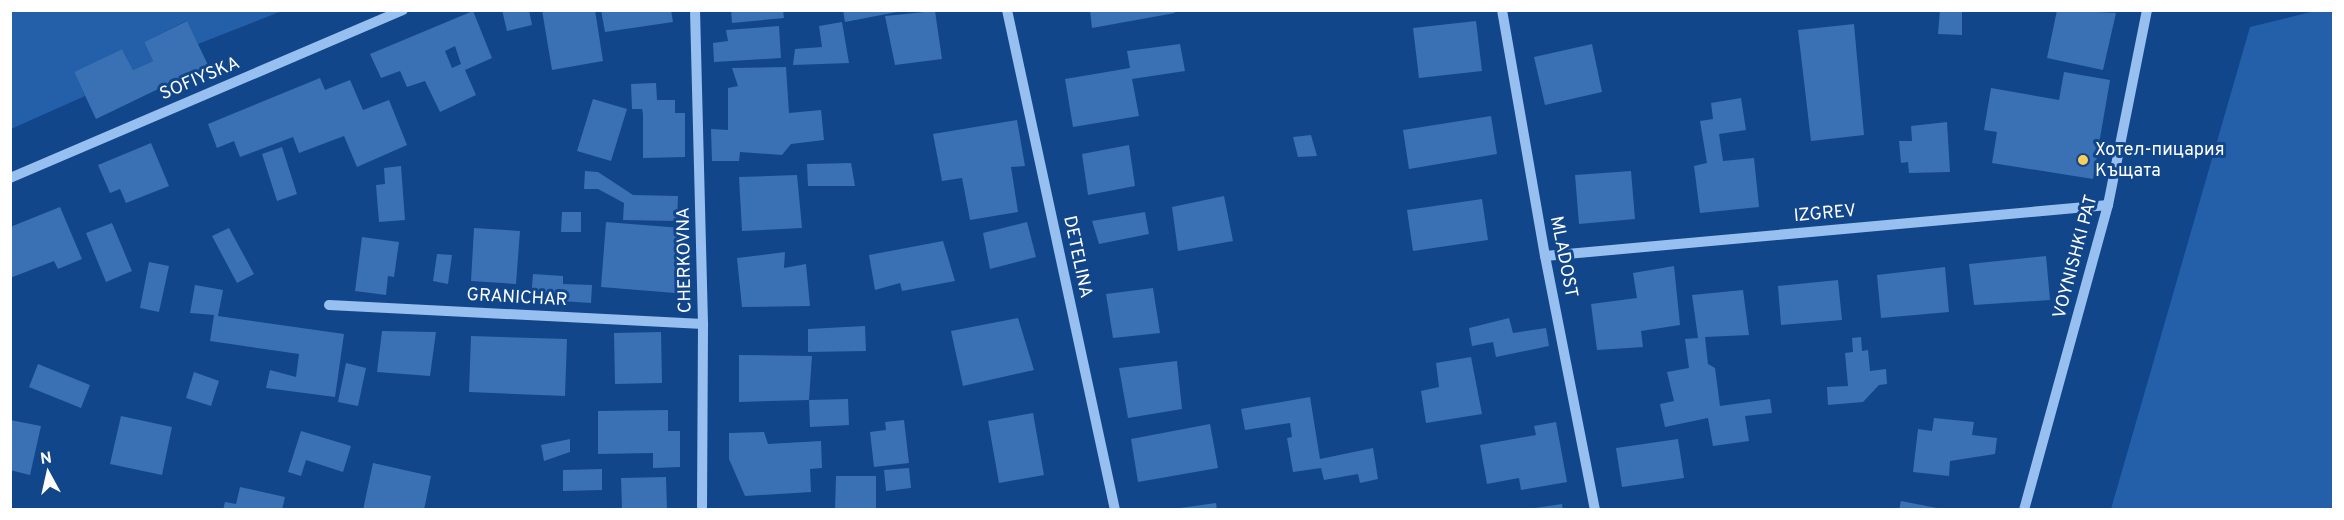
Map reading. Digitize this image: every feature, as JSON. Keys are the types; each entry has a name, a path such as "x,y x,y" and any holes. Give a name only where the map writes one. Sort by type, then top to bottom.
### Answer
{"street":[{"name":"SOFIYSKA","path":"10,178 404,10"},
{"name":"CHERKOVNA","path":"695,10 703,324 702,510"},
{"name":"DETELINA","path":"1007,10 1115,510"},
{"name":"MLADOST","path":"1502,10 1545,256 1595,510"},
{"name":"VOYNISHKI PAT","path":"2025,510 2108,205 2147,10"},
{"name":"IZGREV","path":"1545,256 2108,205"},
{"name":"GRANICHAR","path":"329,305 703,324"}],"shaded area":[{"path":"2319,10 2334,11 2333,509 2111,509 2250,27"},
{"path":"10,11 282,11 198,44 186,21 144,42 153,61 133,70 122,49 74,72 85,96 11,129"}],"building":[{"path":"502,10 529,10 532,25 507,31"},
{"path":"542,10 595,10 603,61 552,70"},
{"path":"601,10 671,10 673,22 605,32"},
{"path":"731,10 783,10 784,18 732,23"},
{"path":"843,10 897,10 897,12 845,22"},
{"path":"1090,10 1174,10 1175,13 1092,28"},
{"path":"1940,10 1962,10 1962,35 1938,34"},
{"path":"2057,10 2116,13 2103,70 2047,58"},
{"path":"473,11 492,58 465,70 476,95 440,112 425,81 407,87 400,71 381,78 370,54","holes":["455,46 461,64 452,68 445,51"]},
{"path":"935,11 942,59 895,65 885,16"},
{"path":"187,21 208,65 96,119 74,72 122,49 133,70 153,61 144,42"},
{"path":"1476,21 1482,71 1419,78 1413,28"},
{"path":"842,22 849,63 793,65 795,49 822,47 819,26"},
{"path":"1854,24 1864,135 1811,141 1798,30"},
{"path":"779,26 781,58 714,62 713,43 728,41 726,30"},
{"path":"1180,44 1185,71 1132,79 1139,116 1073,127 1065,79 1130,68 1127,51"},
{"path":"1592,44 1602,92 1545,105 1534,57"},
{"path":"786,67 789,113 821,110 824,140 791,144 782,155 740,152 739,161 712,161 711,129 728,130 728,88 738,86 732,68"},
{"path":"2064,72 2110,80 2093,179 1992,163 1997,132 1984,130 1991,88 2059,100"},
{"path":"320,78 325,90 350,80 363,110 389,100 407,145 357,167 344,136 299,153 293,137 240,157 234,141 217,148 208,124"},
{"path":"656,83 657,100 675,100 675,113 685,113 685,157 643,158 643,114 642,109 632,109 631,84"},
{"path":"1741,98 1746,130 1719,134 1723,161 1754,158 1759,207 1700,213 1694,166 1707,163 1700,121 1713,119 1711,103"},
{"path":"593,99 627,109 611,161 577,151"},
{"path":"1491,116 1497,154 1409,169 1403,130"},
{"path":"1017,120 1025,166 1011,167 1018,212 970,220 962,178 942,181 933,134"},
{"path":"1947,122 1950,172 1909,173 1908,162 1901,163 1899,141 1912,141 1911,126"},
{"path":"1311,135 1317,156 1298,157 1293,137"},
{"path":"151,143 169,186 126,203 120,189 110,193 98,165"},
{"path":"1129,145 1135,186 1088,195 1082,154"},
{"path":"282,147 297,194 277,201 262,154"},
{"path":"851,163 855,186 808,186 807,164"},
{"path":"401,166 405,220 379,222 376,185 385,184 384,168"},
{"path":"585,171 598,172 633,195 678,196 677,221 623,220 624,203 598,189 584,189"},
{"path":"1631,171 1635,219 1579,224 1575,175"},
{"path":"797,175 802,228 742,231 739,177"},
{"path":"1224,196 1233,241 1178,251 1172,207"},
{"path":"1482,199 1488,240 1413,251 1407,210"},
{"path":"60,207 82,259 58,269 54,261 10,278 10,227"},
{"path":"562,212 581,212 581,232 561,232"},
{"path":"1145,212 1149,234 1099,244 1092,221"},
{"path":"606,222 681,228 675,293 601,287"},
{"path":"1027,222 1036,257 990,269 983,233"},
{"path":"112,223 132,271 106,282 86,233"},
{"path":"229,228 254,274 237,283 212,236"},
{"path":"474,228 520,231 516,284 471,281"},
{"path":"362,237 399,242 394,277 388,276 386,295 355,291"},
{"path":"943,241 955,281 902,291 900,283 875,290 869,255"},
{"path":"785,252 784,268 806,264 810,306 742,307 737,258"},
{"path":"437,254 452,255 448,284 433,281"},
{"path":"2046,256 2050,300 1974,305 1969,264"},
{"path":"149,262 169,266 159,312 140,308"},
{"path":"1674,266 1680,325 1641,331 1643,347 1597,350 1591,304 1637,298 1633,273"},
{"path":"1945,267 1949,312 1881,318 1877,275"},
{"path":"533,274 563,276 563,284 592,285 591,303 531,299"},
{"path":"1838,280 1842,320 1781,325 1778,286"},
{"path":"195,285 223,290 218,316 344,334 335,397 266,388 270,370 296,377 299,354 210,341 214,315 190,313"},
{"path":"1153,288 1160,333 1113,338 1106,294"},
{"path":"1743,290 1749,335 1705,337 1708,364 1715,368 1720,406 1770,399 1772,413 1745,416 1749,441 1713,446 1708,418 1665,427 1660,404 1674,401 1667,372 1689,368 1685,339 1698,338 1692,295"},
{"path":"1018,318 1034,370 963,386 951,331"},
{"path":"1509,318 1513,333 1546,328 1549,346 1496,357 1493,342 1472,346 1469,328"},
{"path":"865,326 866,351 808,352 808,329"},
{"path":"382,331 436,332 430,376 377,372"},
{"path":"661,332 662,383 615,384 614,333"},
{"path":"471,336 567,339 565,396 469,392"},
{"path":"1861,337 1862,351 1868,350 1870,371 1886,369 1887,384 1879,385 1863,402 1828,405 1827,387 1848,386 1845,353 1853,352 1852,338"},
{"path":"739,355 812,356 809,400 739,402"},
{"path":"1471,357 1482,414 1426,423 1421,391 1439,387 1436,363"},
{"path":"1177,361 1182,409 1128,418 1119,368"},
{"path":"346,363 366,368 358,406 338,402"},
{"path":"38,364 90,385 81,408 29,387"},
{"path":"194,372 219,381 211,406 186,398"},
{"path":"1310,397 1320,459 1373,448 1378,479 1360,483 1358,474 1324,480 1321,468 1293,472 1287,438 1292,437 1290,423 1245,430 1241,409"},
{"path":"848,399 849,425 810,427 809,400"},
{"path":"668,410 668,431 680,431 680,467 653,468 653,453 598,454 598,411"},
{"path":"1033,413 1044,475 999,483 988,421"},
{"path":"121,416 172,427 162,475 110,464"},
{"path":"1934,418 1974,422 1972,435 1997,438 1995,454 1950,461 1949,476 1913,472 1918,429 1932,431"},
{"path":"10,420 41,426 30,475 10,470"},
{"path":"904,420 909,463 874,467 870,432 886,430 885,422"},
{"path":"1556,422 1567,482 1521,490 1519,478 1487,484 1480,445 1536,435 1534,426"},
{"path":"1210,424 1218,468 1138,482 1131,439"},
{"path":"301,431 351,446 343,472 306,460 301,476 288,472"},
{"path":"764,432 768,444 821,441 822,468 810,469 811,492 745,496 729,459 729,433"},
{"path":"570,439 570,452 544,461 541,445"},
{"path":"1678,439 1684,478 1622,487 1616,448"},
{"path":"373,463 431,476 424,510 363,510"},
{"path":"909,468 911,488 886,491 884,470"},
{"path":"602,469 602,490 563,491 563,470"},
{"path":"836,476 876,476 876,510 835,510"},
{"path":"666,477 667,510 622,510 621,478"},
{"path":"240,487 285,497 282,510 223,510 225,502 236,504"},
{"path":"1901,501 1937,508 1937,510 1899,510"},
{"path":"1216,503 1217,510 1180,510 1180,508"},
{"path":"1562,504 1563,510 1536,510 1535,508"}],"place":[{"name":"Хотел-пицария Къщата","path":"2083,160"}]}
